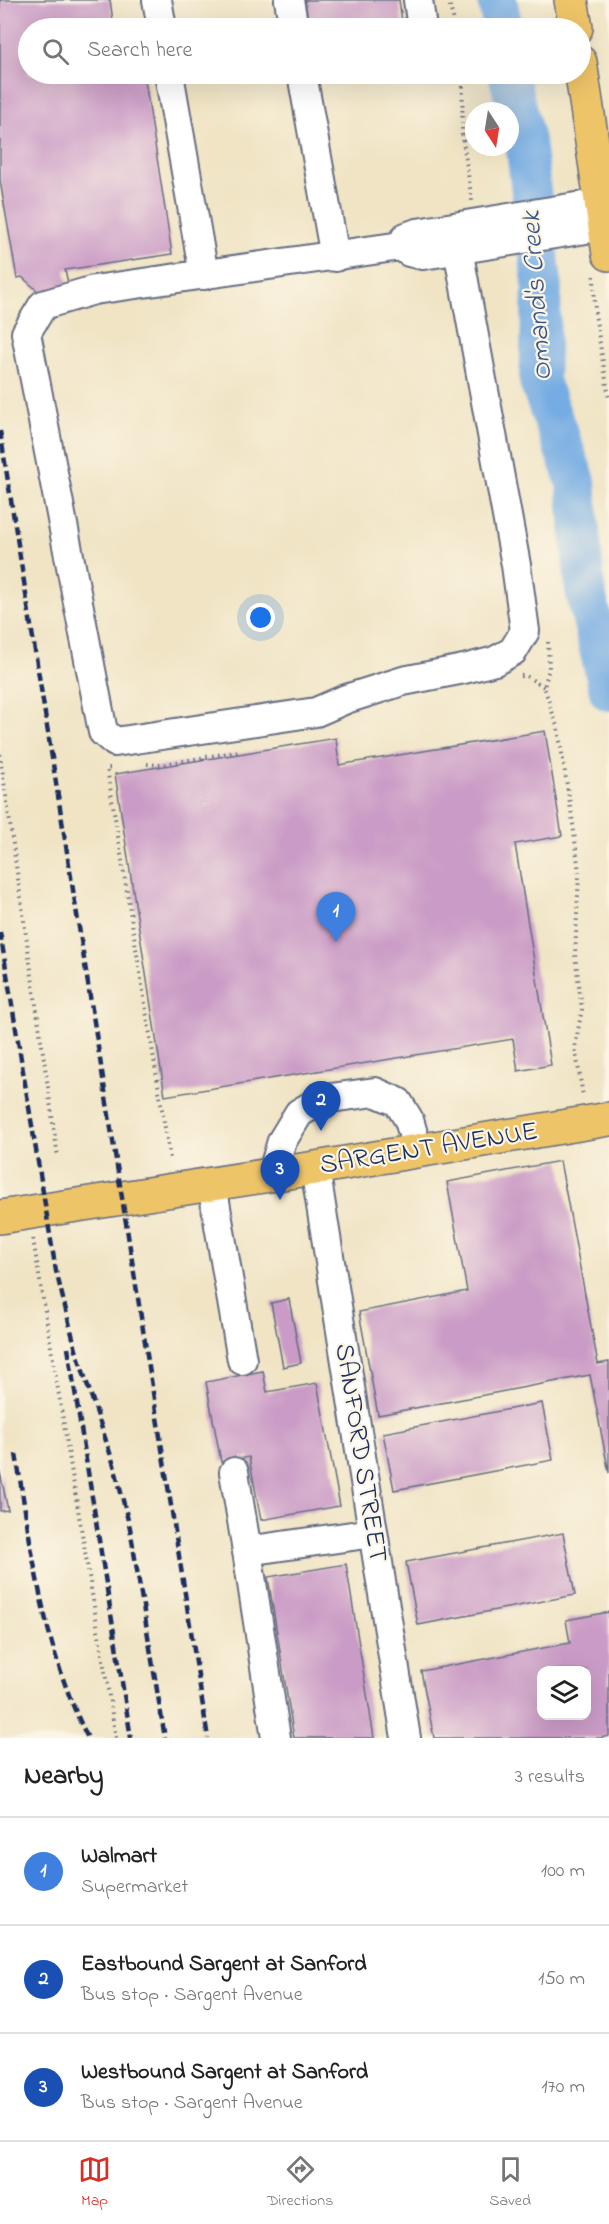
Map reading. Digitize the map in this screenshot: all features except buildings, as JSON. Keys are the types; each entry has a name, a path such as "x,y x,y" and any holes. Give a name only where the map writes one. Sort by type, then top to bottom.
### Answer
{"main road":[{"path":"571,0 574,18"},
{"path":"583,84 602,239"},
{"name":"SARGENT AVENUE","path":"14,1215 609,1119"}],"street":[{"path":"157,0 160,18"},
{"path":"289,0 292,18"},
{"path":"417,0 420,18"},
{"path":"171,84 204,275"},
{"path":"305,84 335,257"},
{"path":"401,246 406,237 417,233 510,229 561,221 602,239"},
{"path":"458,249 516,565 525,631 513,651 495,661 403,681 346,699 316,712 116,742 103,732 26,333 43,305 94,290 401,246 409,252 423,255 458,249 510,229"},
{"path":"272,1175 282,1141 299,1113 323,1099 375,1092 398,1102 409,1120 418,1150"},
{"name":"SANFORD STREET","path":"315,1168 406,1738"},
{"path":"212,1184 242,1360"},
{"path":"234,1472 276,1738"},
{"path":"247,1551 373,1533"}],"path":[{"path":"448,0 453,18"},
{"path":"602,239 595,314 609,398"},
{"path":"526,676 544,687"},
{"path":"0,754 58,1157"},
{"path":"117,766 107,768 170,1159"},
{"path":"14,1215 116,1738"}],"waterway":[{"name":"Omand's Creek","path":"497,0 501,18"},
{"name":"Omand's Creek","path":"511,84 525,141 542,282 539,381 576,482 585,590 609,691"}],"railway":[{"path":"0,431 208,1738"},
{"path":"0,932 56,1271 76,1350 114,1465 130,1528 165,1738"},
{"path":"68,1348 131,1738"},
{"path":"16,1454 34,1563 50,1635 60,1670 88,1738"}],"place":[{"name":"Walmart","path":"336,942"},
{"name":"Eastbound Sargent at Sanford","path":"321,1131"},
{"name":"Westbound Sargent at Sanford","path":"280,1200"}]}
